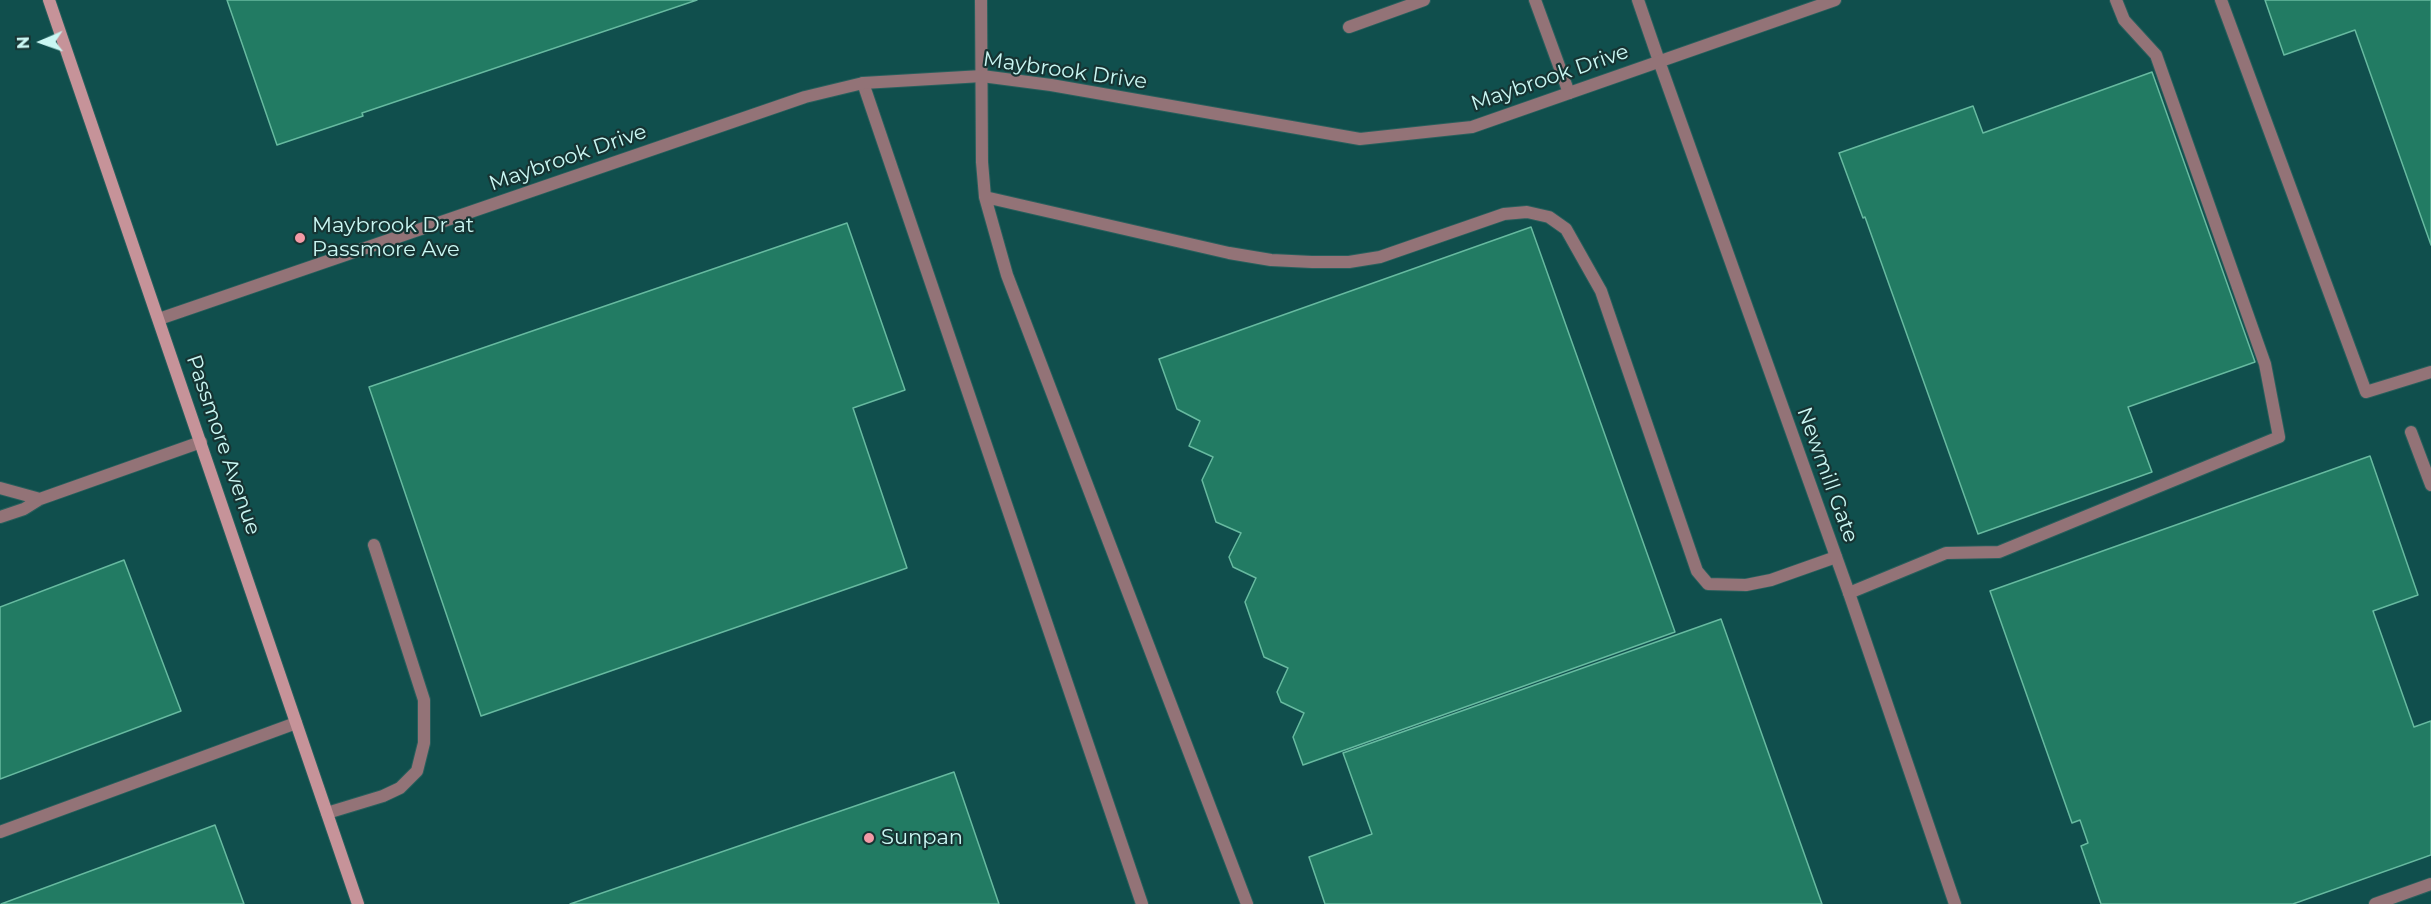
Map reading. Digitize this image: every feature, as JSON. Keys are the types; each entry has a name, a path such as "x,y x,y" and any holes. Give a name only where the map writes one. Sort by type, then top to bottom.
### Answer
{"street":[{"name":"Passmore Avenue","path":"49,0 358,904"},
{"path":"981,0 982,162 985,197 1007,275 1247,904"},
{"path":"1349,27 1424,0"},
{"path":"1535,0 1569,93"},
{"name":"Newmill Gate","path":"1638,0 1849,593 1955,904"},
{"name":"Maybrook Drive","path":"159,319 794,101 863,84 982,76 1051,85 1360,139 1472,127 1834,0"},
{"path":"1849,593 1946,553 1999,552 2279,437 2265,364 2156,55 2124,21 2116,0"},
{"path":"2221,0 2366,392 2431,372"},
{"path":"863,84 1142,904"},
{"path":"985,197 1229,253 1271,260 1312,262 1349,262 1380,257 1504,214 1527,212 1549,217 1566,229 1601,291 1697,571 1708,584 1746,585 1771,580 1836,557"},
{"path":"2411,432 2431,484"},
{"path":"0,518 24,509 40,499 201,442"},
{"path":"0,488 40,499"},
{"path":"327,813 400,789 417,771 424,743 423,700 374,545"},
{"path":"0,832 296,723"},
{"path":"2375,904 2431,884"}],"shaded area":[{"path":"0,0 2431,0 2431,904 0,904"}],"building":[{"path":"227,0 697,0 362,113 363,116 277,145"},
{"path":"2265,0 2431,0 2431,245 2355,30 2284,55"},
{"path":"2152,72 2255,362 2128,407 2152,472 1978,534 1865,217 1863,218 1839,153 1973,106 1983,133"},
{"path":"847,223 905,390 853,408 907,568 481,716 369,387"},
{"path":"1531,227 1675,632 1303,765 1293,737 1304,713 1281,702 1277,692 1288,668 1264,657 1245,602 1256,578 1233,567 1229,557 1241,533 1216,522 1202,480 1213,457 1189,446 1200,421 1177,409 1159,359"},
{"path":"2370,456 2418,595 2373,611 2414,727 2431,721 2431,855 2293,904 2101,904 2081,846 2088,843 2080,820 2072,823 1990,591"},
{"path":"124,560 181,711 0,779 0,607"},
{"path":"1721,619 1822,904 1325,904 1309,857 1372,834 1343,753"},
{"name":"Sunpan","path":"954,772 999,904 570,904"},
{"path":"215,825 244,904 1,904"}],"place":[{"name":"Maybrook Dr at Passmore Ave","path":"300,238"},
{"name":"Sunpan","path":"869,838"}]}
